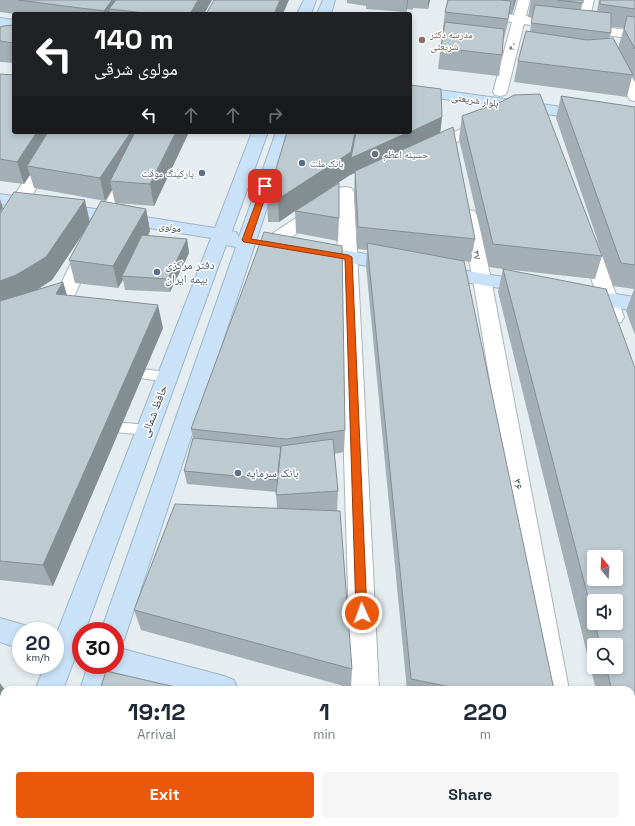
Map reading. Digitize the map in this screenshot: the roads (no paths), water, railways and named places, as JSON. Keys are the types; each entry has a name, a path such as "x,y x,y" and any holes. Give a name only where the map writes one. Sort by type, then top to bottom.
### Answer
{"main road":[{"path":"305,12 310,0"},
{"path":"325,12 329,0"},
{"path":"0,22 12,24"},
{"path":"0,33 12,35"},
{"name":"بلوار شریعتی","path":"412,79 635,110"},
{"name":"بلوار شریعتی","path":"412,90 522,106 544,116 635,122"},
{"path":"117,622 282,138 258,136"},
{"name":"حافظ شمالی","path":"51,686 67,649 147,430 258,136"},
{"name":"مولوی","path":"0,199 19,202 97,228 221,235"},
{"path":"221,235 230,236 233,243 225,268 234,276"},
{"path":"246,240 635,304"},
{"path":"0,630 12,633"},
{"path":"124,663 201,686"},
{"path":"95,686 99,674"}],"street":[{"path":"455,0 453,6 454,9 459,11 635,35"},
{"name":"۴۰","path":"500,92 516,48 519,20 524,0"},
{"path":"580,28 588,0"},
{"path":"614,32 612,50 635,98"},
{"path":"416,156 453,145 522,106"},
{"path":"0,234 61,134"},
{"path":"269,244 352,188 348,257 365,686"},
{"name":"۳۷","path":"464,197 482,279"},
{"path":"583,226 621,336"},
{"path":"0,322 63,300 97,228"},
{"name":"۳۶","path":"482,279 554,686"}],"lane":[{"path":"97,228 127,172"},
{"path":"116,371 167,377"},
{"path":"87,424 147,430"}],"place":[{"name":"مدرسه دکتر شریعتی","path":"422,40"},
{"name":"حسینه اعظم","path":"375,154"},
{"name":"بانک ملت","path":"302,163"},
{"name":"پارکینگ موقت","path":"202,173"},
{"name":"دفتر مرکزی بیمه ایران","path":"157,272"},
{"name":"بانک سرمایه","path":"238,473"}]}
